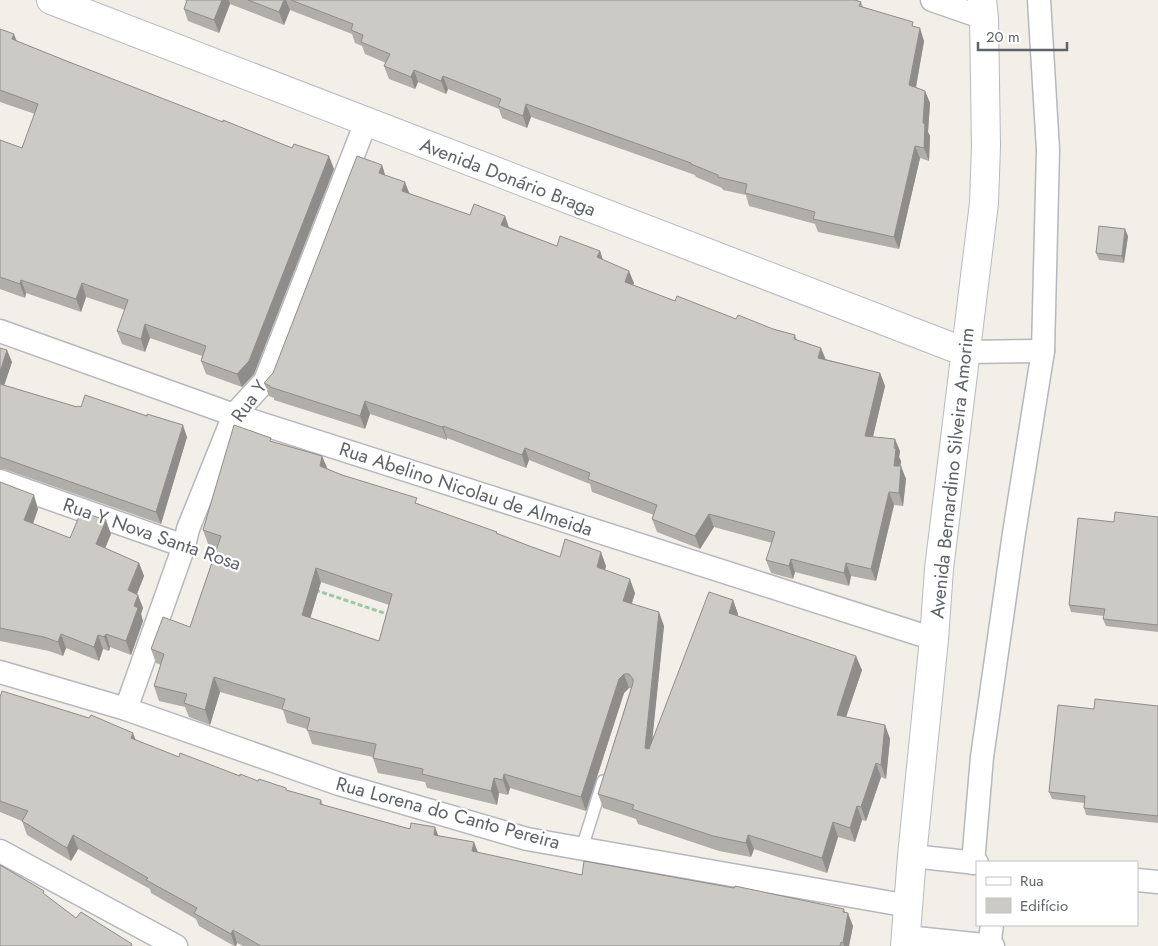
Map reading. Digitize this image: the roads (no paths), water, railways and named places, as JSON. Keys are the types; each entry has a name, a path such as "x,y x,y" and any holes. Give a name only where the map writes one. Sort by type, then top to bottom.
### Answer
{"street":[{"name":"Avenida Donário Braga","path":"52,0 965,352"},
{"path":"932,0 983,9"},
{"path":"912,856 975,863 982,757 1014,533 1043,351 1048,150 1039,0"},
{"name":"Avenida Bernardino Silveira Amorim","path":"906,941 912,856 934,639 939,569 984,203 986,146 983,9"},
{"name":"Rua Y","path":"126,709 184,546 188,529 234,415 265,381 366,122"},
{"name":"Rua Abelino Nicolau de Almeida","path":"0,331 234,415 934,639"},
{"path":"965,352 1043,351"},
{"name":"Rua Y Nova Santa Rosa","path":"0,482 184,546"},
{"name":"Rua Lorena do Canto Pereira","path":"0,672 126,709 340,784 527,839 909,906"},
{"path":"0,851 173,945"},
{"path":"1138,880 1158,882"},
{"path":"906,941 983,945 992,926"}],"lane":[{"path":"582,848 608,767"}]}
